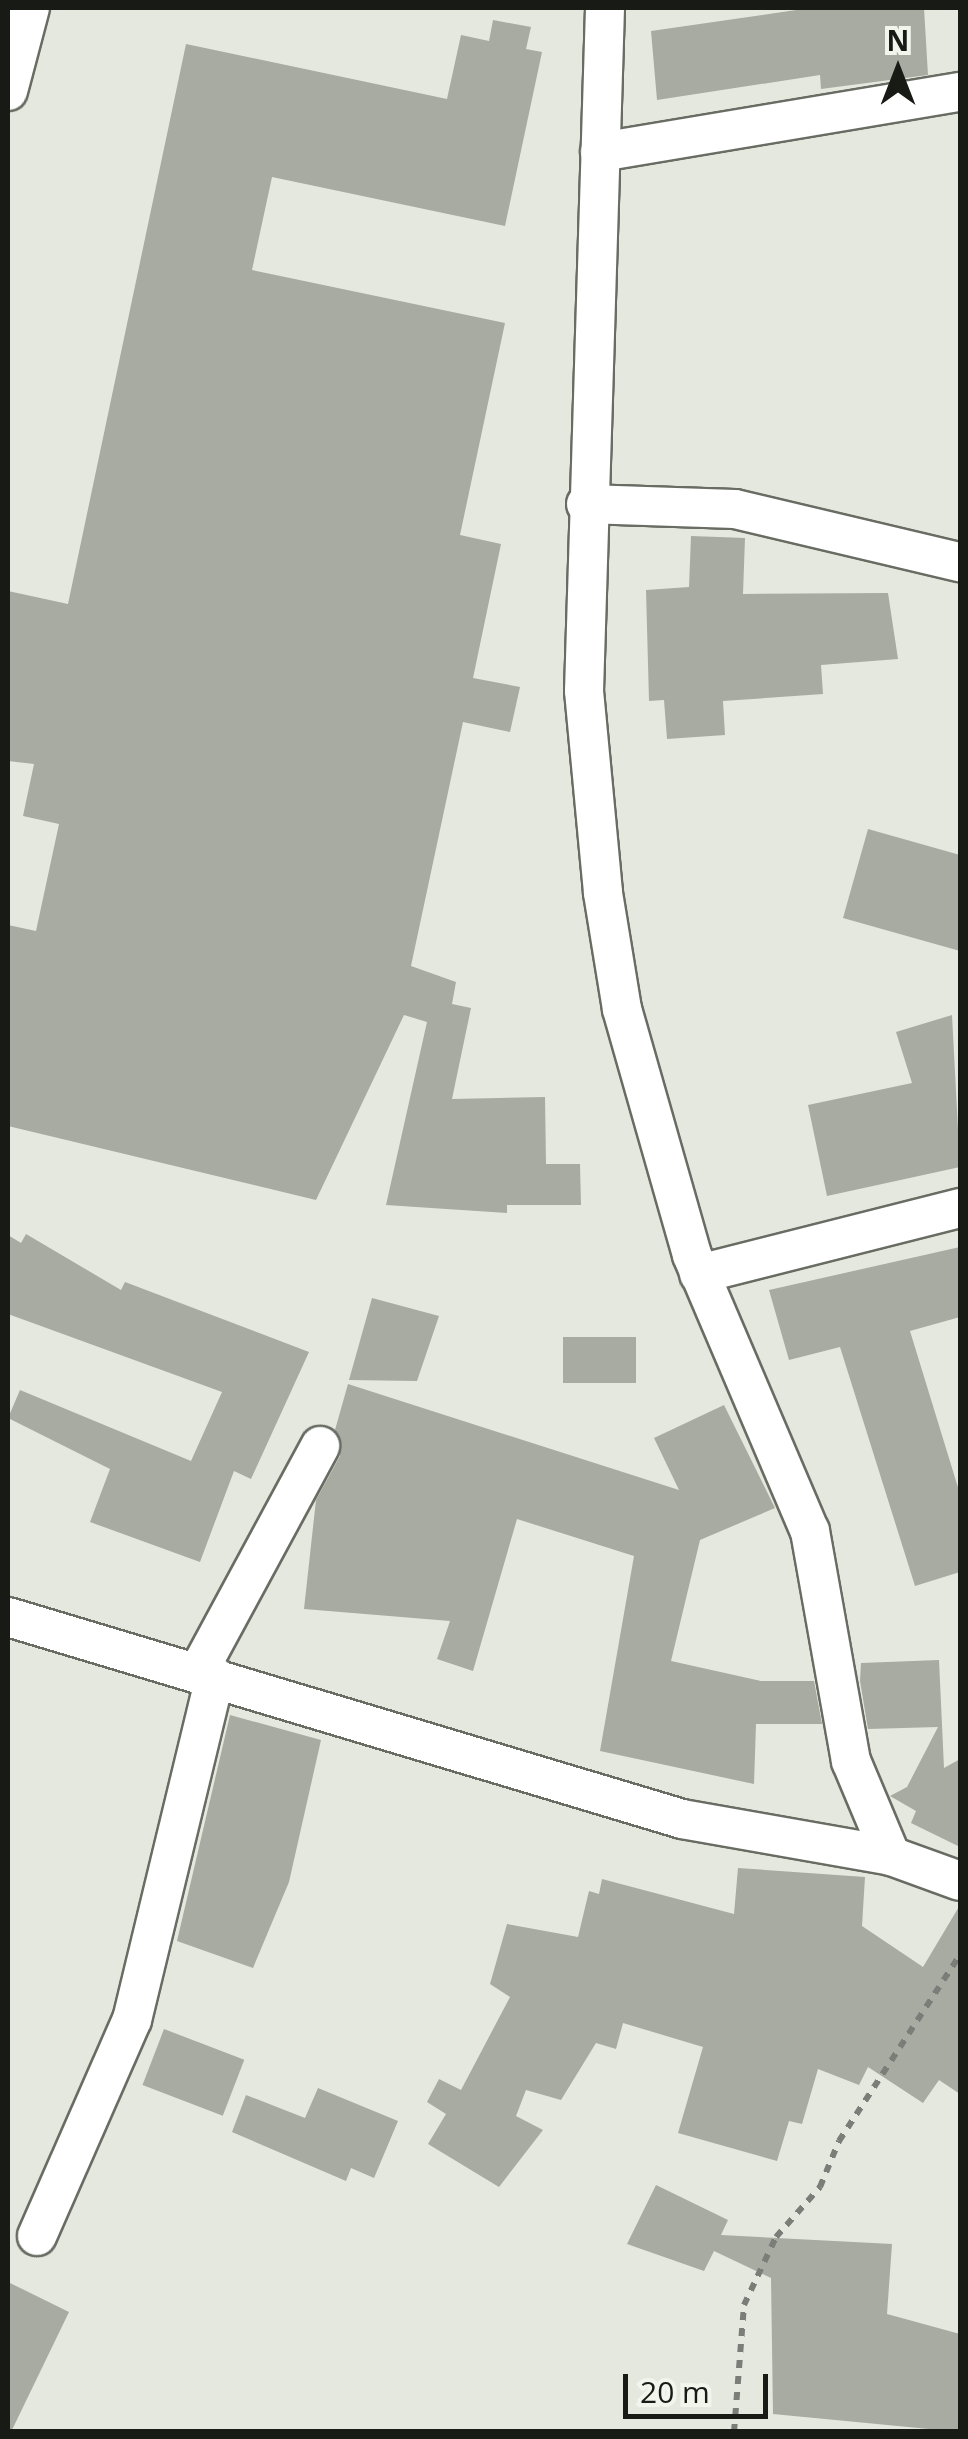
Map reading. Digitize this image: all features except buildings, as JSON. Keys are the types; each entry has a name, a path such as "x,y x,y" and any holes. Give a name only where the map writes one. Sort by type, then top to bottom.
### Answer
{"street":[{"path":"8,91 30,8"},
{"path":"605,8 586,504 584,692 604,893 622,1009 699,1274 810,1530 851,1761 891,1856"},
{"path":"600,152 960,92"},
{"path":"586,504 735,509 960,562"},
{"path":"699,1274 960,1208"},
{"path":"38,2236 132,2020 206,1674 320,1446"},
{"path":"8,1617 682,1820 891,1856 960,1881"}],"path":[{"path":"734,2432 744,2305 776,2236 820,2187 839,2141 960,1956"}]}
